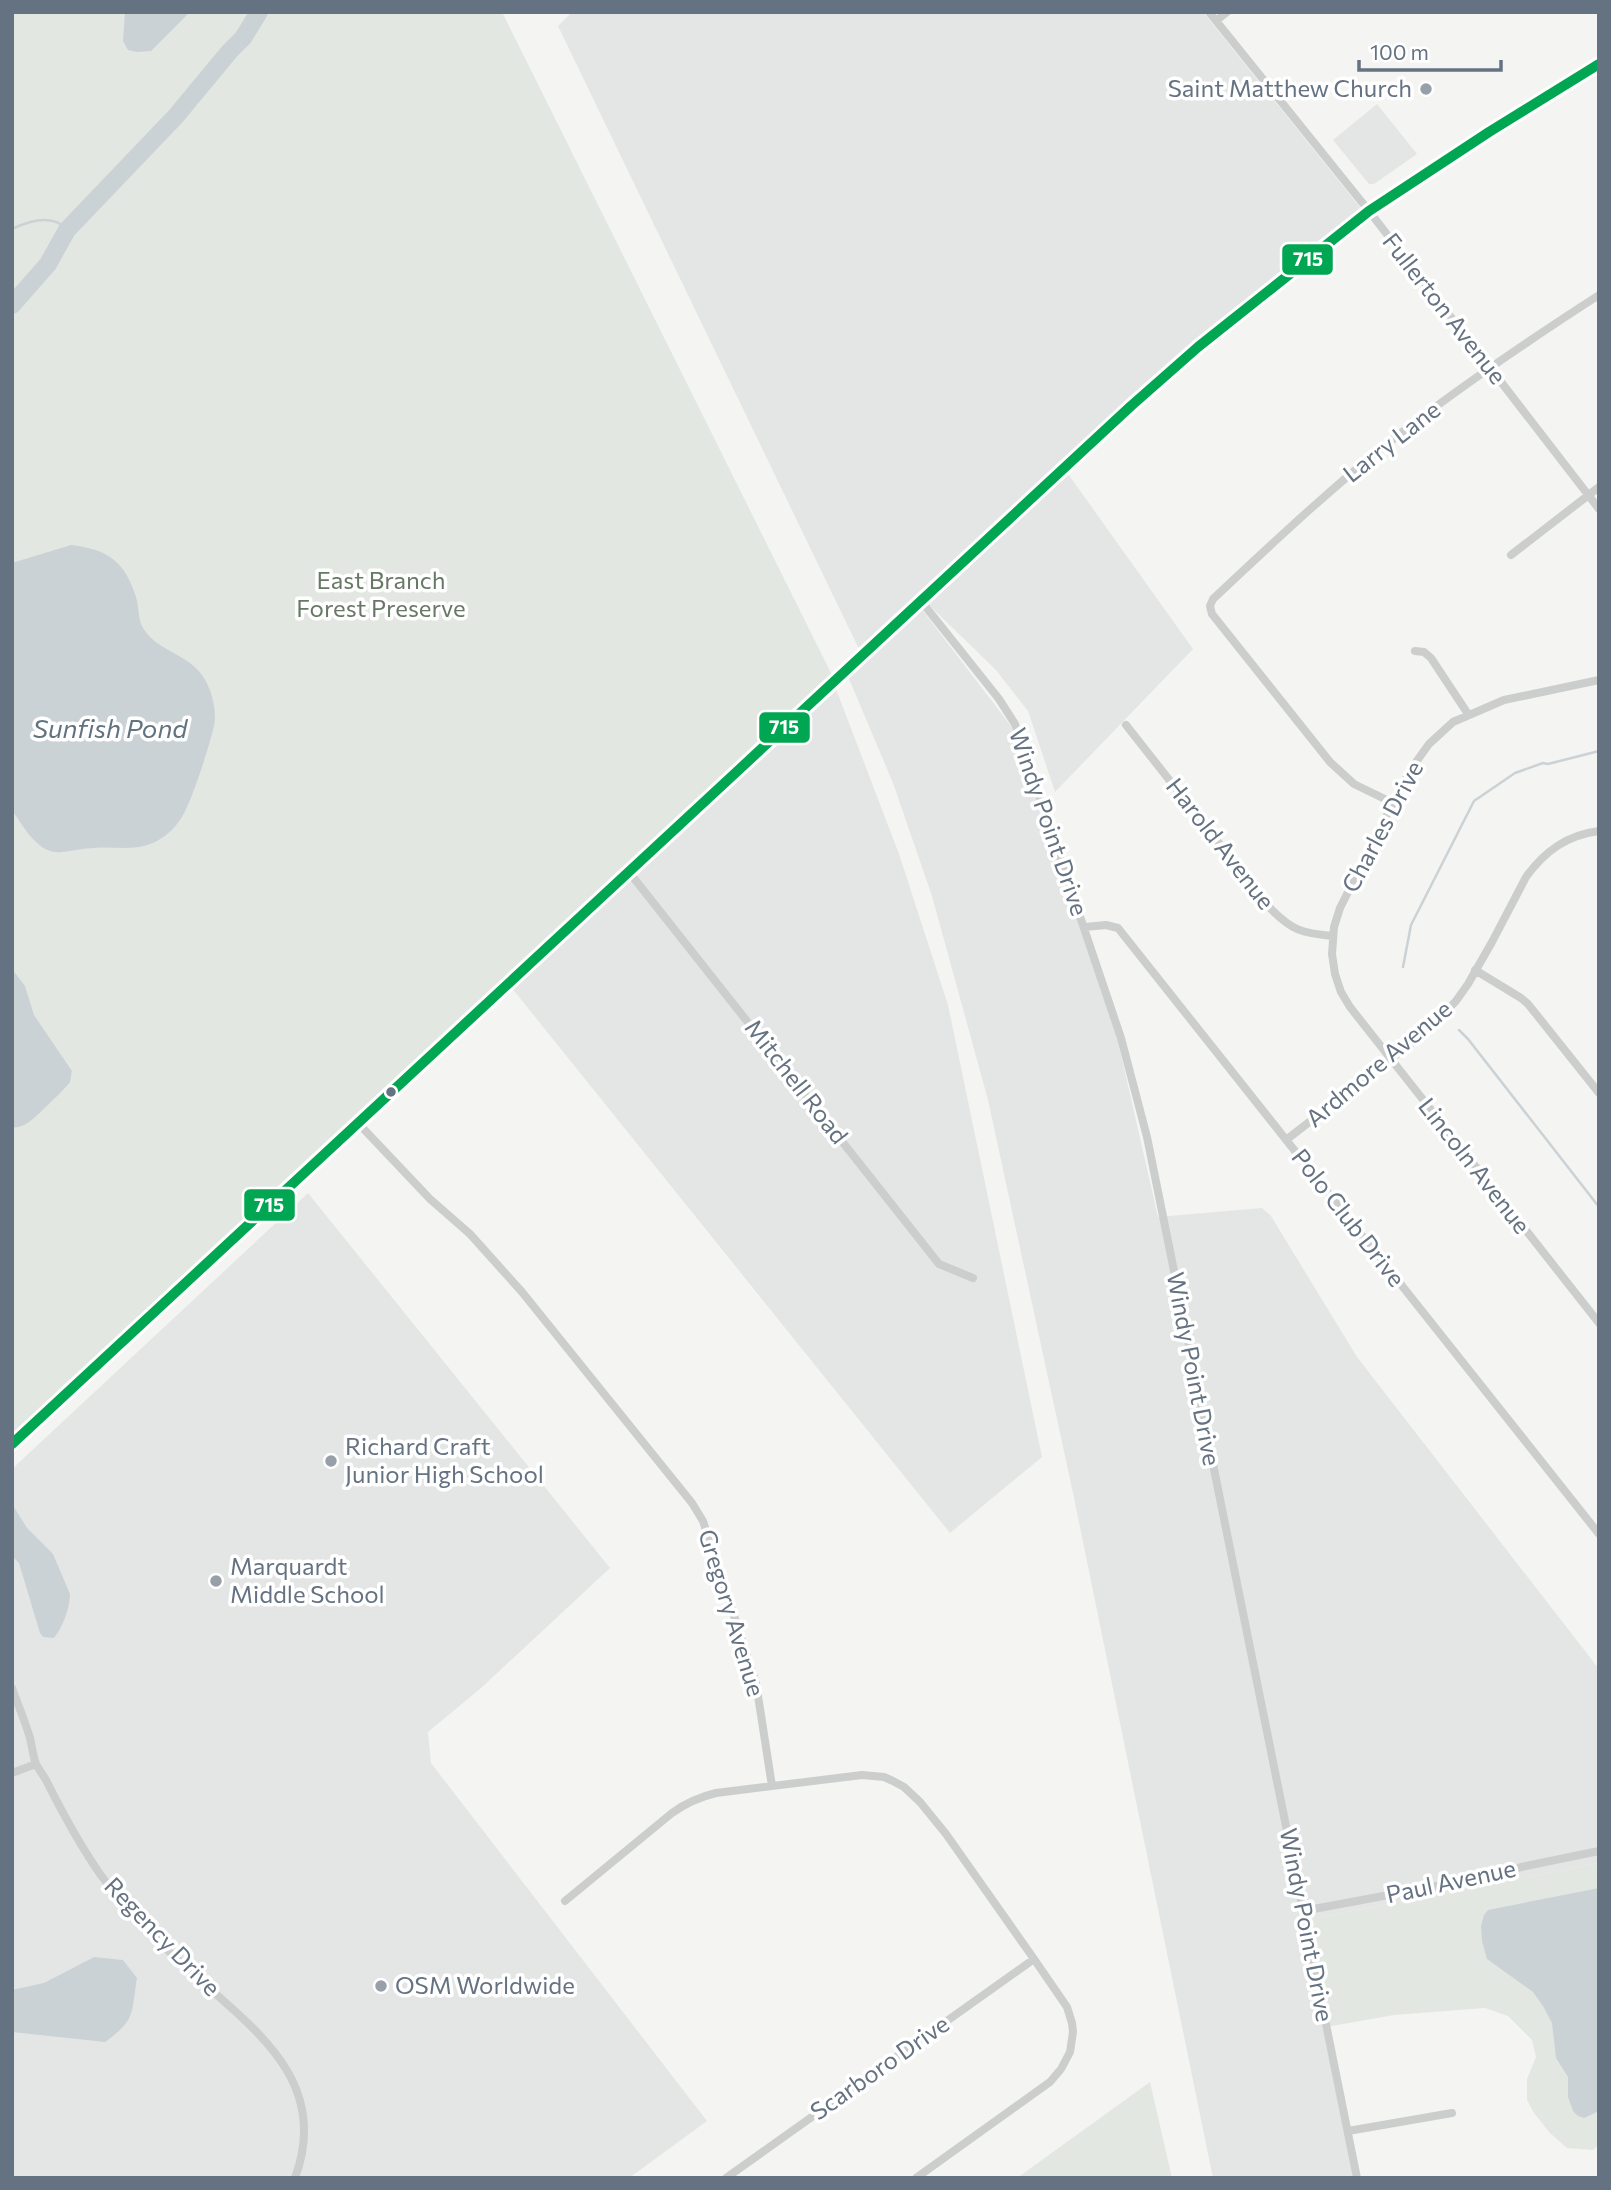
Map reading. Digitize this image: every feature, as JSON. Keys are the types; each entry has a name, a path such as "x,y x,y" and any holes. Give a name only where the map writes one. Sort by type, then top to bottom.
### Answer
{"street":[{"name":"Fullerton Avenue","path":"1209,12 1369,212 1599,509"},
{"path":"1216,21 1227,12"},
{"path":"12,1444 1131,406 1198,347 1369,212 1489,132 1599,64"},
{"name":"Larry Lane","path":"1393,803 1354,784 1330,762 1212,614 1210,606 1213,599 1332,490 1401,433 1489,367 1599,295"},
{"path":"1511,555 1599,487"},
{"name":"Windy Point Drive","path":"921,601 999,699 1015,724 1121,1038 1147,1137 1357,2178"},
{"path":"1415,651 1424,652 1431,658 1468,714"},
{"name":"Charles Drive","path":"1350,1007 1335,974 1332,936 1340,908 1411,769 1429,744 1441,731 1468,714 1504,700 1599,680"},
{"name":"Harold Avenue","path":"1126,724 1286,925 1306,933 1332,936"},
{"name":"Ardmore Avenue","path":"1286,1140 1439,1019 1468,984 1536,863 1565,841 1581,834 1599,831"},
{"name":"Mitchell Road","path":"629,872 939,1264 973,1278"},
{"name":"Polo Club Drive","path":"1084,927 1106,925 1118,928 1599,1534"},
{"path":"1475,970 1528,1004 1599,1093"},
{"name":"Lincoln Avenue","path":"1350,1007 1599,1323"},
{"name":"Gregory Avenue","path":"358,1123 430,1199 470,1234 522,1292 692,1503 703,1521 756,1684 772,1786"},
{"name":"Regency Drive","path":"12,1688 36,1764 85,1853 124,1904 163,1946 264,2039 283,2061 301,2104 304,2128 302,2161 295,2178"},
{"path":"12,1773 36,1764"},
{"path":"565,1900 687,1803 716,1793 862,1775 884,1777 904,1787 938,1824 1067,2007 1073,2022 1072,2043 1067,2060 1050,2082 916,2178"},
{"name":"Paul Avenue","path":"1303,1911 1501,1874 1521,1867 1599,1851"},
{"name":"Scarboro Drive","path":"726,2178 1034,1959"},
{"path":"1348,2131 1452,2112"}],"shaded area":[{"path":"572,12 1203,12 1363,211 1203,337 859,649 558,26"},
{"path":"1377,104 1417,154 1374,184 1369,184 1333,140"},
{"path":"1066,471 1193,649 1055,792 1028,711 996,670 926,602"},
{"path":"920,607 1011,726 1117,1037 1158,1217 1262,1208 1271,1216 1357,1357 1599,1669 1599,1863 1311,1919 1301,1924 1354,2178 1213,2178 1073,1493 988,1100 932,896 893,783 847,674"},
{"path":"836,689 899,854 948,1005 1042,1457 950,1533 511,987"},
{"path":"308,1193 610,1568 481,1688 428,1732 431,1763 707,2121 629,2178 12,2178 12,1469"}],"green space":[{"name":"East Branch Forest Preserve","path":"12,12 502,12 833,677 12,1439"},
{"path":"1599,1863 1599,2145 1593,2150 1567,2148 1534,2113 1527,2100 1527,2079 1536,2057 1532,2040 1508,2016 1485,2008 1394,2015 1326,2027 1311,1919"},
{"path":"1150,2082 1172,2178 1017,2178"}],"water":[{"path":"125,12 190,12 151,51 137,52 128,50 123,41"},
{"name":"Sunfish Pond","path":"71,545 95,550 113,559 120,566 132,585 143,628 150,637 186,660 203,676 213,699 214,727 187,808 168,833 157,841 141,846 53,852 32,838 12,810 12,563"},
{"path":"12,969 25,986 34,1015 72,1071 70,1082 43,1110 27,1123 12,1128"},
{"path":"12,1504 27,1528 53,1554 70,1594 65,1617 54,1638 43,1637 40,1633 19,1563 12,1556"},
{"path":"1599,1888 1599,2111 1584,2118 1573,2111 1568,2097 1568,2077 1556,2058 1552,2023 1543,2006 1533,1992 1487,1959 1481,1926 1488,1910"},
{"path":"94,1957 123,1960 137,1978 130,2015 122,2028 105,2042 12,2032 12,1990 44,1983"}],"waterway":[{"path":"12,305 48,264 67,230 176,116 243,38 259,12"},
{"path":"12,229 33,221 48,220 67,230"},
{"path":"1403,967 1411,925 1474,801 1515,773 1543,763 1599,751"},
{"path":"1459,1030 1599,1207"}],"transit line":[{"name":"715","path":"12,1444 1131,406 1198,347 1369,211 1599,64"}],"place":[{"name":"Saint Matthew Church","path":"1426,89"},
{"name":"Richard Craft Junior High School","path":"331,1461"},
{"name":"Marquardt Middle School","path":"216,1581"},
{"name":"OSM Worldwide","path":"381,1986"}]}
